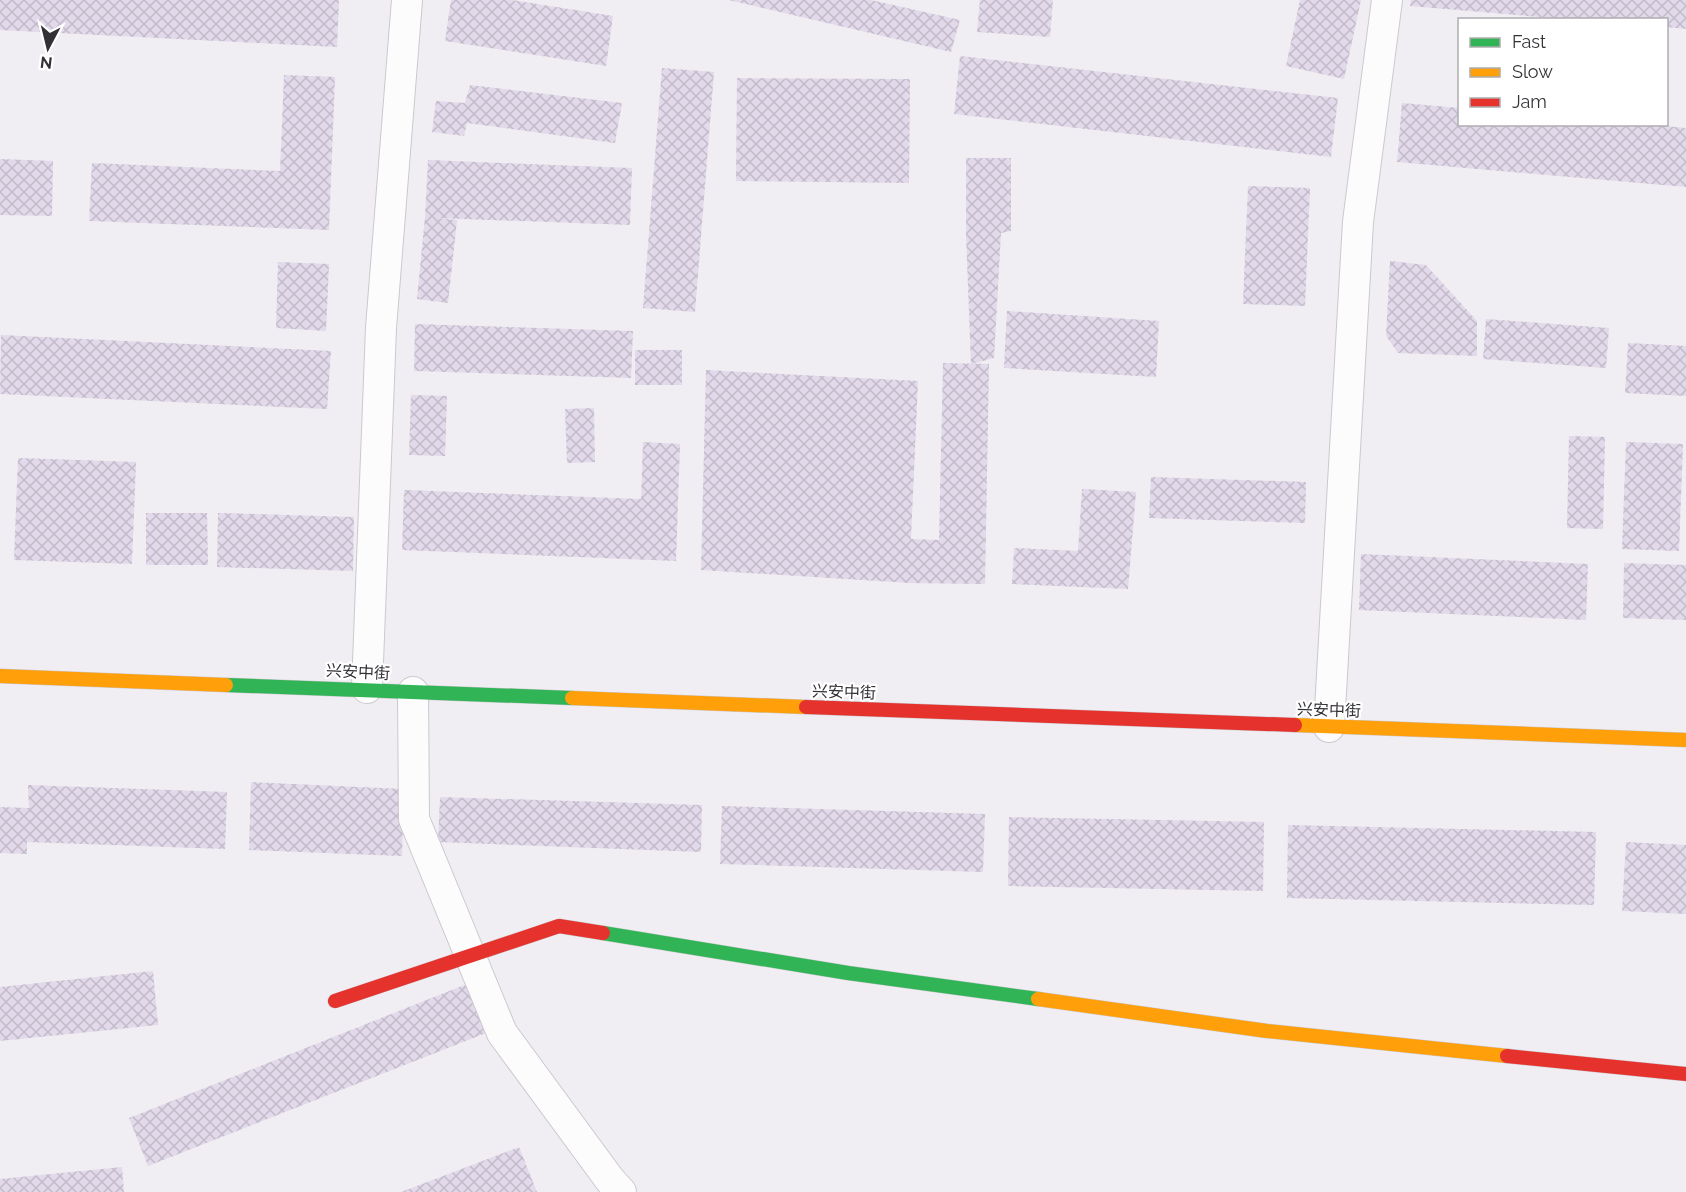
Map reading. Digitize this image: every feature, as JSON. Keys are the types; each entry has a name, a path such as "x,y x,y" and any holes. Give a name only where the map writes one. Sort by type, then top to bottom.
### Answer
{"main road":[{"name":"兴安中街","path":"0,676 367,688 413,692 1686,740"},
{"path":"335,1001 559,926 848,973 1256,1029 1686,1074"}],"street":[{"path":"367,688 381,328 407,0"},
{"path":"1329,727 1358,222 1387,0"},
{"path":"413,692 414,819 502,1033 621,1192"}],"building":[{"path":"0,0 339,0 337,47 0,30"},
{"path":"451,0 512,0 613,16 606,66 445,41"},
{"path":"729,0 871,0 960,20 951,52"},
{"path":"980,0 1053,0 1050,37 977,32"},
{"path":"1300,0 1361,0 1344,79 1286,66"},
{"path":"1411,0 1686,0 1686,29 1668,27 1668,18 1551,18 1410,6"},
{"path":"960,56 1338,98 1331,157 954,114"},
{"path":"662,68 714,72 695,312 643,308"},
{"path":"284,75 335,77 329,230 89,221 92,163 280,171"},
{"path":"737,78 910,79 909,183 736,181"},
{"path":"470,85 622,103 615,143 467,123 464,136 432,132 436,101 465,103"},
{"path":"1402,103 1458,108 1458,126 1665,126 1686,128 1686,187 1397,162"},
{"path":"966,158 1011,158 1011,231 1001,233 994,358 971,364 966,234"},
{"path":"0,159 53,161 52,216 0,215"},
{"path":"428,160 632,168 630,225 436,218 457,220 448,303 417,299"},
{"path":"1248,186 1310,188 1305,306 1243,304"},
{"path":"1390,261 1426,265 1477,321 1477,356 1398,353 1386,336"},
{"path":"278,262 329,264 326,331 276,328"},
{"path":"1007,311 1159,321 1156,377 1004,368"},
{"path":"1486,319 1609,328 1606,368 1483,359"},
{"path":"415,324 633,331 631,378 414,371"},
{"path":"1,335 331,351 327,409 0,394"},
{"path":"1628,343 1686,346 1686,396 1625,393"},
{"path":"635,350 682,350 682,385 635,385"},
{"path":"943,363 989,364 985,584 910,583 701,570 706,370 918,381 911,539 939,540"},
{"path":"411,395 447,396 445,456 409,455"},
{"path":"594,408 595,462 567,463 565,409"},
{"path":"1569,436 1605,437 1603,529 1567,528"},
{"path":"643,442 680,444 676,561 402,550 404,490 641,499"},
{"path":"1626,442 1683,444 1679,551 1622,549"},
{"path":"18,458 136,462 132,564 14,560"},
{"path":"1151,477 1306,482 1305,523 1149,518"},
{"path":"1082,489 1136,492 1128,589 1012,584 1014,548 1078,551"},
{"path":"146,513 207,513 208,565 146,565"},
{"path":"218,513 354,517 353,571 217,567"},
{"path":"1361,554 1588,564 1586,620 1359,610"},
{"path":"1624,563 1686,565 1686,620 1623,618"},
{"path":"251,782 404,789 402,856 249,850"},
{"path":"28,785 227,792 225,849 27,842 27,854 0,853 0,807 29,808"},
{"path":"440,797 702,805 701,852 438,842"},
{"path":"722,806 985,814 983,872 720,864"},
{"path":"1009,817 1264,822 1263,891 1008,886"},
{"path":"1288,825 1596,832 1594,905 1287,898"},
{"path":"1626,842 1686,845 1686,914 1622,911"},
{"path":"153,971 158,1025 0,1041 0,987"},
{"path":"467,984 486,1033 148,1166 129,1118"},
{"path":"519,1147 537,1192 401,1192"},
{"path":"122,1167 124,1192 0,1192 0,1179"}],"traffic: fast":[{"path":"226,685 572,698"},
{"path":"603,933 848,973 1038,999"}],"traffic: slow":[{"path":"0,676 226,685"},
{"path":"572,698 806,707"},
{"path":"1295,725 1686,740"},
{"path":"1038,999 1267,1031 1507,1056"}],"traffic: jam":[{"path":"806,707 1295,725"},
{"path":"335,1001 559,926 603,933"},
{"path":"1507,1056 1686,1074"}]}
